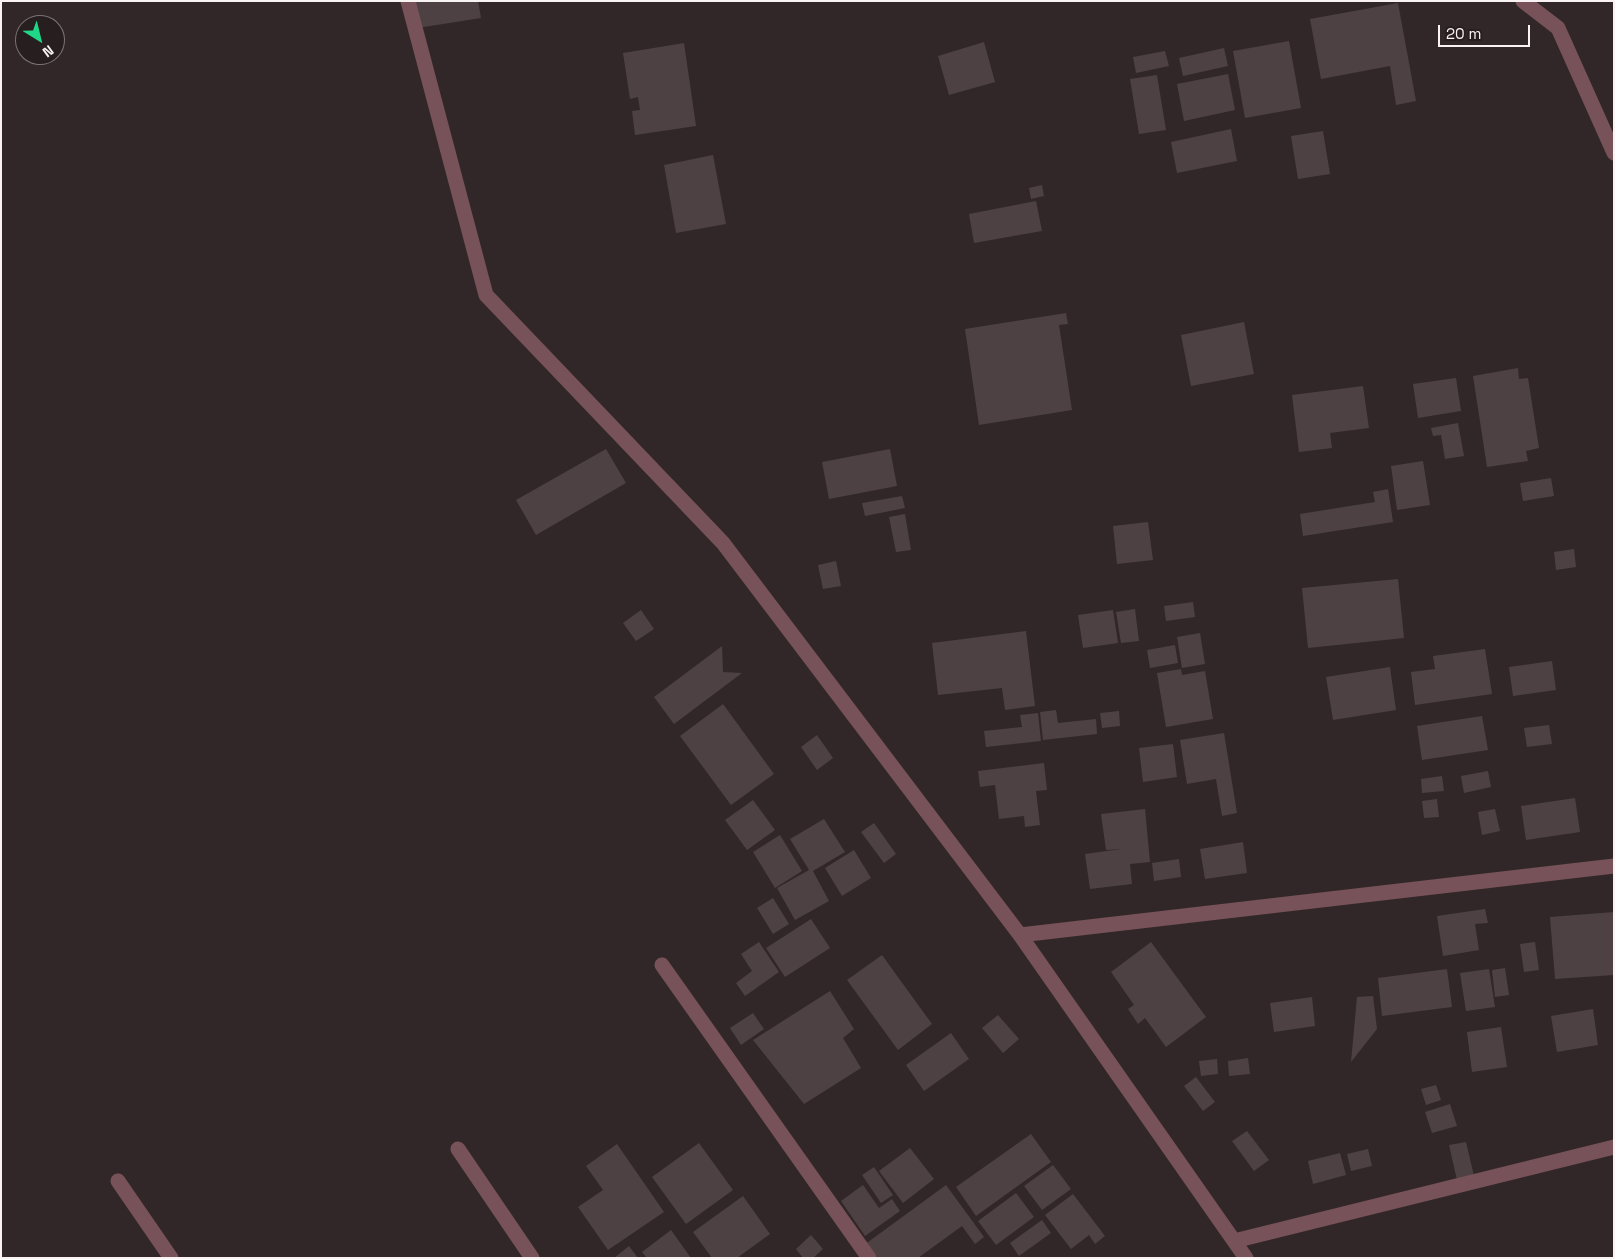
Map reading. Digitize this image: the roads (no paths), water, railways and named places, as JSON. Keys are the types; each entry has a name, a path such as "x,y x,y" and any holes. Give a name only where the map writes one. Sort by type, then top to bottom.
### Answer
{"street":[{"path":"408,1 486,295 723,543 1020,935 1246,1258"},
{"path":"1523,1 1558,28 1614,152"},
{"path":"1020,935 1614,866"},
{"path":"662,965 869,1258"},
{"path":"1234,1241 1614,1147"},
{"path":"458,1149 532,1258"},
{"path":"118,1181 171,1258"}]}
